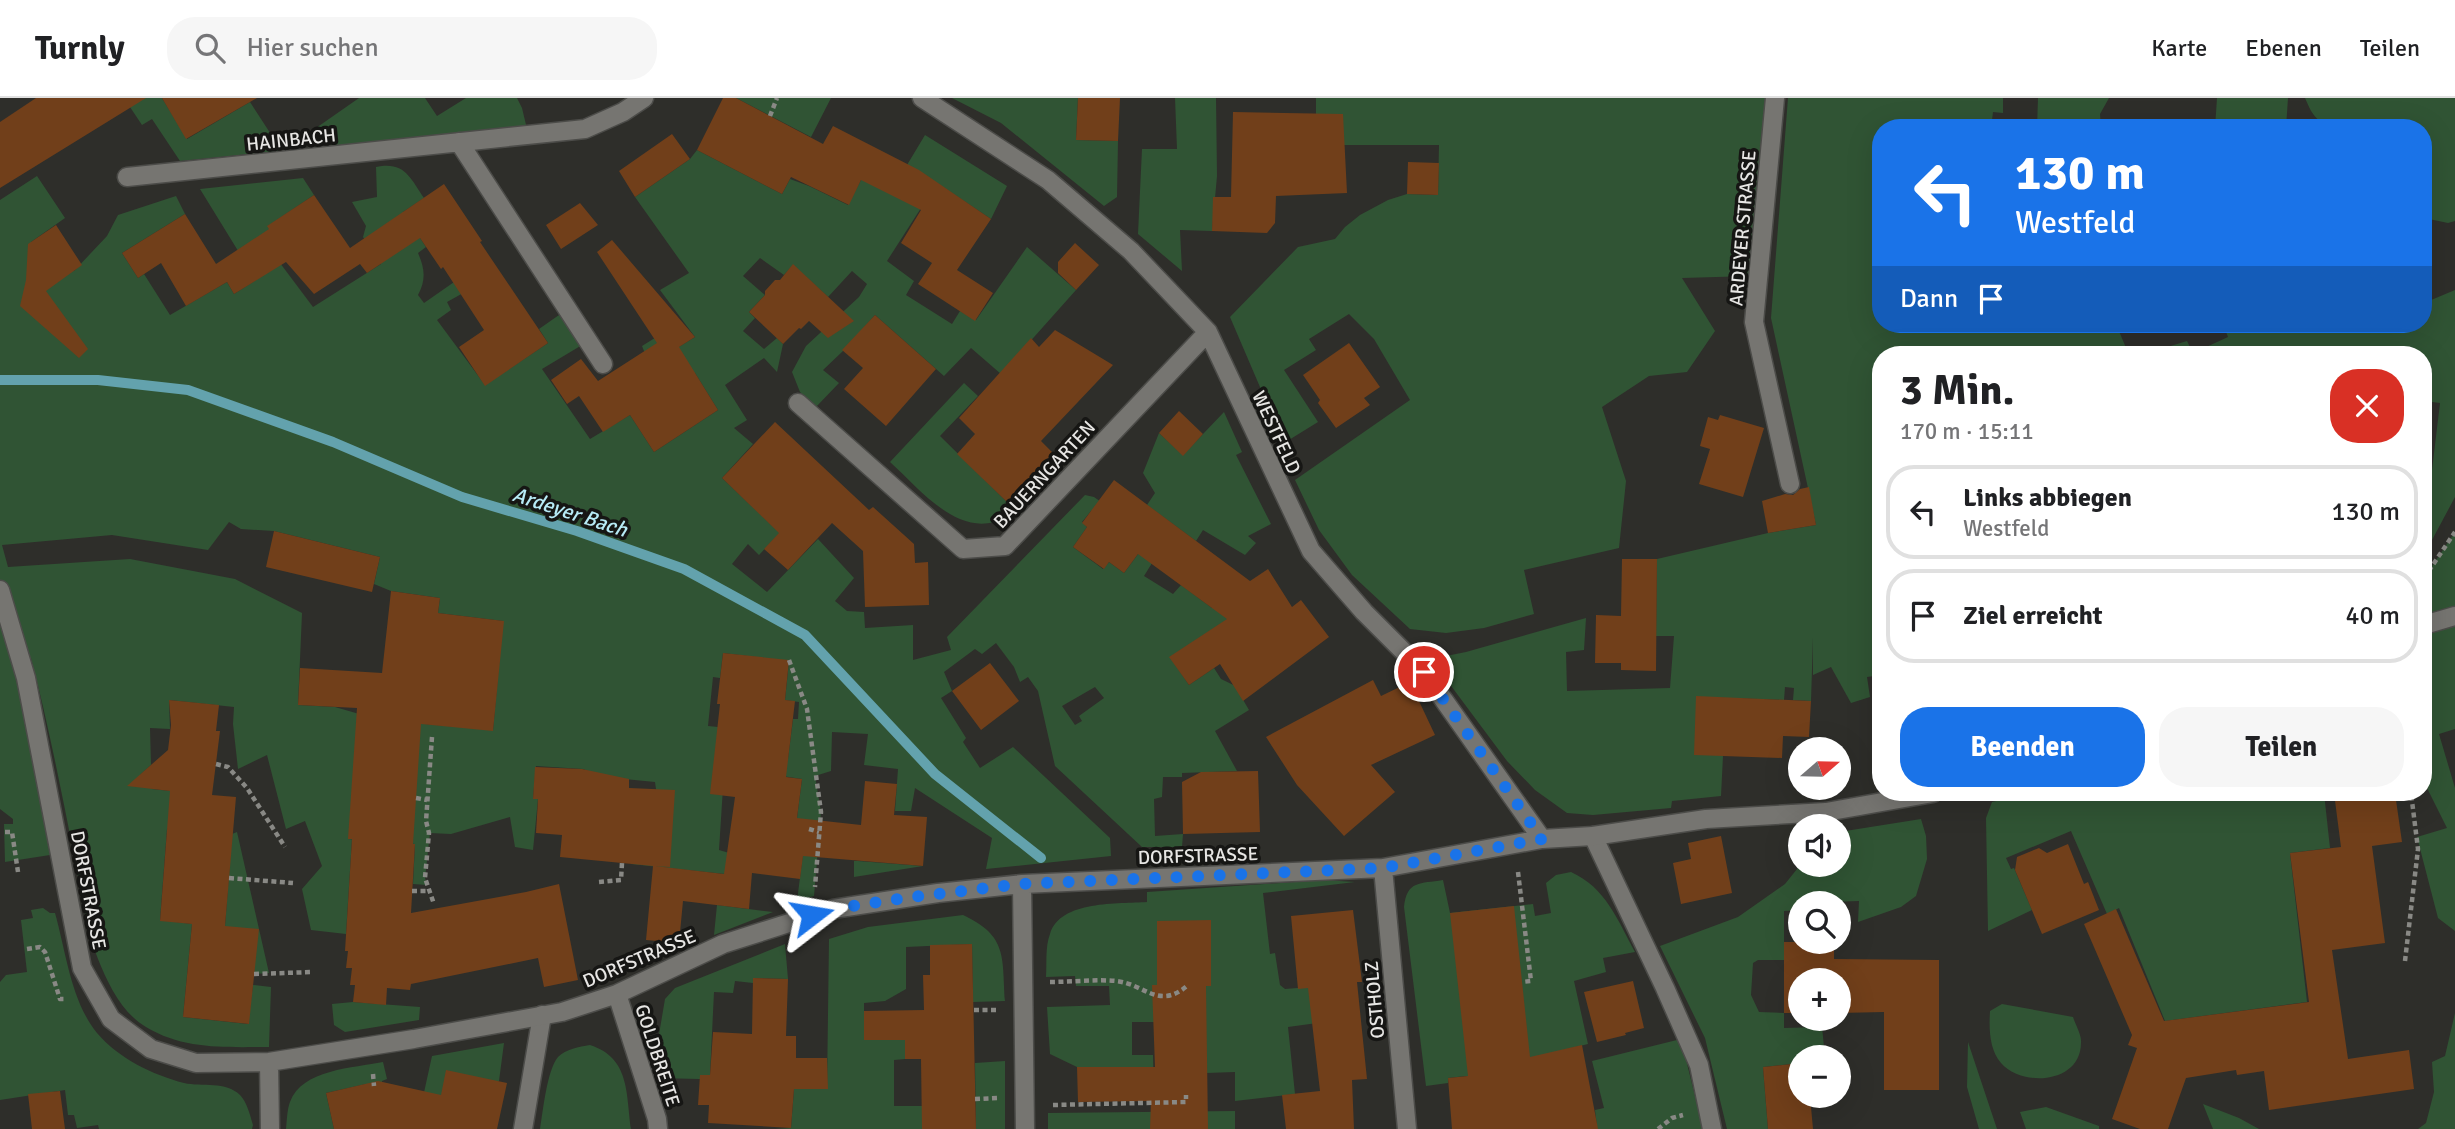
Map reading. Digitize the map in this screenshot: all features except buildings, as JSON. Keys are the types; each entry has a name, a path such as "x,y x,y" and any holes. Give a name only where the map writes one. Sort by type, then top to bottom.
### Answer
{"street":[{"name":"HAINBACH","path":"127,177 584,129 623,112 644,98"},
{"name":"WESTFELD","path":"922,98 1048,180 1131,251 1208,332 1311,551 1364,612 1424,672 1542,839"},
{"name":"ARDEYER STRASSE","path":"1775,98 1754,322 1790,484"},
{"path":"459,142 603,364"},
{"name":"BAUERNGARTEN","path":"798,403 963,549 1005,546 1208,332"},
{"name":"DORFSTRASSE","path":"0,590 26,678 82,968 111,1019 151,1049 196,1063 269,1062 562,1012 617,994 723,944 833,909 1021,884 1383,868 1542,839 1593,836 1706,819 1826,812 1888,801"},
{"path":"2432,623 2455,616"},
{"path":"1593,836 1699,1065 1712,1129"},
{"name":"OSTHOLZ","path":"1383,868 1407,1129"},
{"path":"1021,884 1025,1129"},
{"name":"GOLDBREITE","path":"617,994 658,1129"},
{"path":"523,1129 542,1015"},
{"path":"269,1062 270,1129"}],"path":[{"path":"770,116 777,98"},
{"path":"2432,566 2455,532"},
{"path":"789,660 807,709 821,812 812,915"},
{"path":"799,707 807,709"},
{"path":"432,737 425,878 434,904"},
{"path":"216,764 228,767 247,788 285,847"},
{"path":"416,798 427,800"},
{"path":"2405,961 2418,849 2412,801"},
{"path":"809,829 819,832"},
{"path":"5,832 12,832 18,872"},
{"path":"1515,844 1531,981 1522,982"},
{"path":"599,883 621,880 622,863"},
{"path":"229,877 293,883"},
{"path":"412,891 429,891"},
{"path":"254,974 313,972"},
{"path":"1022,982 1119,981 1152,995 1164,997 1178,994 1187,986"},
{"path":"1024,1106 1186,1102 1186,1095"}],"green space":[{"path":"124,98 162,98 187,139 250,102 278,145 278,151 180,161 152,119 142,125"},
{"path":"359,98 425,98 437,116 466,98 517,98 527,129 333,147 316,128"},
{"path":"736,98 831,98 811,137"},
{"path":"952,98 1078,98 1076,140 1118,141 1117,197 1104,206 1001,123"},
{"path":"1175,98 1216,98 1217,176 1212,231 1180,230 1182,271 1138,234 1142,149 1177,149"},
{"path":"1316,98 1766,98 1751,276 1682,278 1715,331 1687,372 1649,376 1602,407 1626,481 1619,548 1524,570 1534,614 1484,628 1446,633 1410,629 1352,575 1319,530 1295,480 1410,400 1374,339 1349,314 1309,339 1316,350 1284,370 1318,422 1284,443 1230,317 1298,247 1335,239 1360,215 1388,200 1407,194 1438,195 1439,145 1316,145"},
{"path":"1788,98 2003,98 2003,113 1993,112 1992,119 1872,119 1872,333 2120,333 2125,346 1872,346 1872,676 1867,677 1870,697 1851,703 1831,667 1813,675 1813,637 1811,701 1793,700 1794,688 1785,687 1784,700 1696,697 1723,756 1721,796 1672,801 1671,808 1593,815 1567,813 1535,790 1507,761 1431,659 1466,652 1586,618 1584,650 1566,652 1567,691 1670,688 1674,636 1656,636 1657,559 1768,533 1816,525 1771,318"},
{"path":"2038,98 2109,98 2100,114 2100,119 2037,119"},
{"path":"2217,98 2288,98 2287,119 2216,119"},
{"path":"2305,98 2455,98 2455,221 2448,223 2432,220 2432,119 2318,119"},
{"path":"925,135 1007,186 991,219 937,183 887,261 914,281 906,295 952,324 960,311 976,320 1027,247 1076,290 1001,374 971,348 944,376 875,315 823,370 839,383 816,407 800,392 792,372 806,346 859,297 867,284 852,271 828,297 793,265 784,275 760,258 743,276 765,295 749,312 755,318 743,331 764,349 777,338 783,344 777,372 764,358 725,385 747,420 734,428 753,444 722,478 780,533 759,555 748,544 732,564 767,592 818,539 854,578 835,601 847,611 864,612 865,628 913,625 913,660 951,650 947,637 1085,495 1104,504 1091,511 1082,522 1087,527 1073,547 1103,569 1109,562 1124,573 1144,546 1157,555 1144,576 1173,594 1181,585 1212,608 1233,579 1245,608 1170,657 1189,685 1214,668 1221,679 1250,693 1242,698 1249,710 1215,731 1237,771 1182,773 1182,777 1163,777 1162,797 1154,799 1155,836 1183,834 1182,847 1142,847 1055,766 1038,691 1028,677 1020,682 1014,667 996,643 982,654 975,649 944,672 952,691 941,698 966,738 963,742 980,768 1013,747 1110,838 1111,856 986,869 992,838 915,788 911,811 895,811 898,769 864,765 868,734 832,732 831,771 815,776 821,812 814,896 797,901 805,838 797,818 802,779 782,776 788,759 793,719 798,719 799,702 785,700 789,661 723,653 720,678 713,677 708,726 718,727 724,772 719,850 736,855 734,875 631,864 656,789 655,782 604,777 583,769 536,766 533,798 538,799 533,850 515,847 510,817 451,834 430,833 425,878 427,885 413,884 415,844 352,839 346,934 311,930 302,889 322,866 305,821 286,829 267,755 238,769 234,707 169,700 170,729 150,728 151,765 140,775 152,789 199,794 167,829 160,920 192,924 183,1017 248,1024 253,985 271,987 269,1047 206,1046 160,1034 137,1021 123,1006 106,978 94,947 31,658 27,676 28,726 50,855 5,862 4,824 13,824 13,819 0,809 0,200 37,176 65,218 31,242 41,255 74,271 107,236 118,215 176,196 185,214 122,253 138,278 144,274 170,315 227,282 234,294 256,280 200,189 303,178 314,195 268,226 285,251 277,259 313,307 381,264 363,237 366,226 352,202 377,197 376,167 393,166 410,177 424,198 403,212 426,247 418,253 424,274 418,295 424,303 457,280 465,292 447,302 451,310 437,320 485,385 548,343 539,329 559,315 582,345 542,369 590,439 630,415 654,452 718,410 695,373 668,390 642,346 666,331 677,348 695,337 660,290 689,273 635,197 690,159 697,150 782,194 790,179 848,205 861,180 907,165","holes":["229,522 241,529 274,531 380,557 374,584 391,591 440,598 438,613 503,621 493,730 380,720 335,707 298,705 302,613 235,579 130,559 8,567 2,545 112,535 208,550","1095,687 1104,698 1079,716 1082,721 1075,725 1062,706"]},
{"path":"2455,290 2455,497 2432,540 2432,470 2440,403 2432,402 2432,346 2208,346 2228,337 2226,333 2432,333 2432,300"},
{"path":"2187,341 2190,346 2171,346"},
{"path":"964,383 978,396 940,436 1007,502 1014,514 994,522 979,524 950,514 890,462"},
{"path":"1224,412 1242,452 1236,455 1271,524 1248,536 1256,543 1245,555 1203,530 1196,541 1147,505 1155,493 1143,473 1159,433 1183,455"},
{"path":"2455,532 2455,610 2432,619 2432,566"},
{"path":"2455,616 2455,729 2439,734 2455,788 2455,931 2438,918 2417,837 2447,828 2432,798 2432,623"},
{"path":"2325,801 2330,848 2290,853 2307,1002 2165,1021 2119,908 2107,914 2071,831 2006,858 2011,869 2014,868 2032,910 1988,931 1986,818 1992,802"},
{"path":"1921,819 1926,836 1927,859 1916,896 1901,907 1858,922 1859,901 1851,901 1851,891 1788,891 1788,911 1784,911 1784,960 1758,960 1753,963 1751,995 1759,1012 1784,1013 1784,1028 1788,1028 1788,1031 1822,1031 1824,1045 1788,1045 1788,1064 1763,1067 1768,1129 1727,1129 1705,1038 1660,946 1738,917 1785,884 1791,877 1851,877 1851,830"},
{"path":"237,832 269,973 254,974 225,926 232,834"},
{"path":"854,861 858,861 923,866 854,877"},
{"path":"1571,872 1602,896 1635,952 1603,958 1606,972 1574,981 1588,1044 1555,1052 1562,1103 1466,1076 1448,1078 1448,1083 1426,1086 1404,907 1408,892 1421,883 1443,880 1450,913 1533,904 1535,916 1551,913 1546,883 1556,875"},
{"path":"1324,880 1355,882 1263,893 1270,954 1275,953 1280,985 1285,989 1334,985 1339,1020 1288,1027 1295,1094 1235,1101 1235,1072 1206,1073 1206,1022 1132,1022 1132,1055 1153,1055 1154,1099 1050,1054 1047,1007 1110,1005 1109,986 1076,986 1075,976 1046,977 1048,939 1056,923 1065,915 1092,906 1147,902 1147,892"},
{"path":"717,905 773,912 714,935"},
{"path":"43,908 55,913 75,991 88,1020 105,1042 126,1058 160,1075 184,1083 221,1086 234,1091 246,1105 252,1129 99,1129 98,1125 77,1128 74,1115 68,1115 65,1090 0,1100 0,982 6,975 27,972 21,920 33,918 31,910"},
{"path":"963,915 988,931 1000,949 1005,1001 973,1002 972,944 906,947 906,989 885,1001 864,1003 864,1040 905,1040 905,1059 894,1060 894,1106 922,1106 922,1129 775,1129 791,1128 794,1089 827,1089 829,939 868,927"},
{"path":"785,944 788,979 753,978 753,983 735,981 733,993 714,992 710,1075 700,1075 700,1079 655,1078 654,1064 665,999 675,988"},
{"path":"353,1002 420,1007 419,1020 345,1032 334,1025 332,1004"},
{"path":"2002,1004 2073,1017 2081,1043 2072,1067 2049,1077 2036,1078 2011,1071 2001,1063 1992,1045 1990,1011"},
{"path":"2455,1013 2455,1129 2418,1129 2426,1123 2434,1092 2432,1062 2445,1056"},
{"path":"1681,1039 1703,1129 1585,1129 1597,1127 1595,1110 1604,1108 1592,1061"},
{"path":"1968,1042 1997,1129 1979,1129 1967,1087"},
{"path":"504,1043 499,1081 416,1129 432,1056"},
{"path":"590,1045 613,1059 624,1078 631,1129 540,1129 554,1063 565,1052"},
{"path":"1005,1061 1005,1129 976,1129 975,1063"},
{"path":"383,1062 387,1079 382,1081 382,1084 366,1084 326,1093 334,1129 286,1129 290,1102 296,1091 306,1083 330,1072"},
{"path":"2203,1104 2239,1118 2259,1129 2213,1129"},
{"path":"2046,1107 2099,1126 2099,1129 2026,1129 2020,1112"},
{"path":"1235,1111 1235,1129 1048,1129 1048,1113"}],"waterway":[{"name":"Ardeyer Bach","path":"0,380 98,380 188,390 333,442 462,497 577,531 684,569 805,635 935,774 1041,858"}],"route":[{"path":"812,915 833,909 938,893 1021,884 1383,868 1542,839 1424,672"}]}
